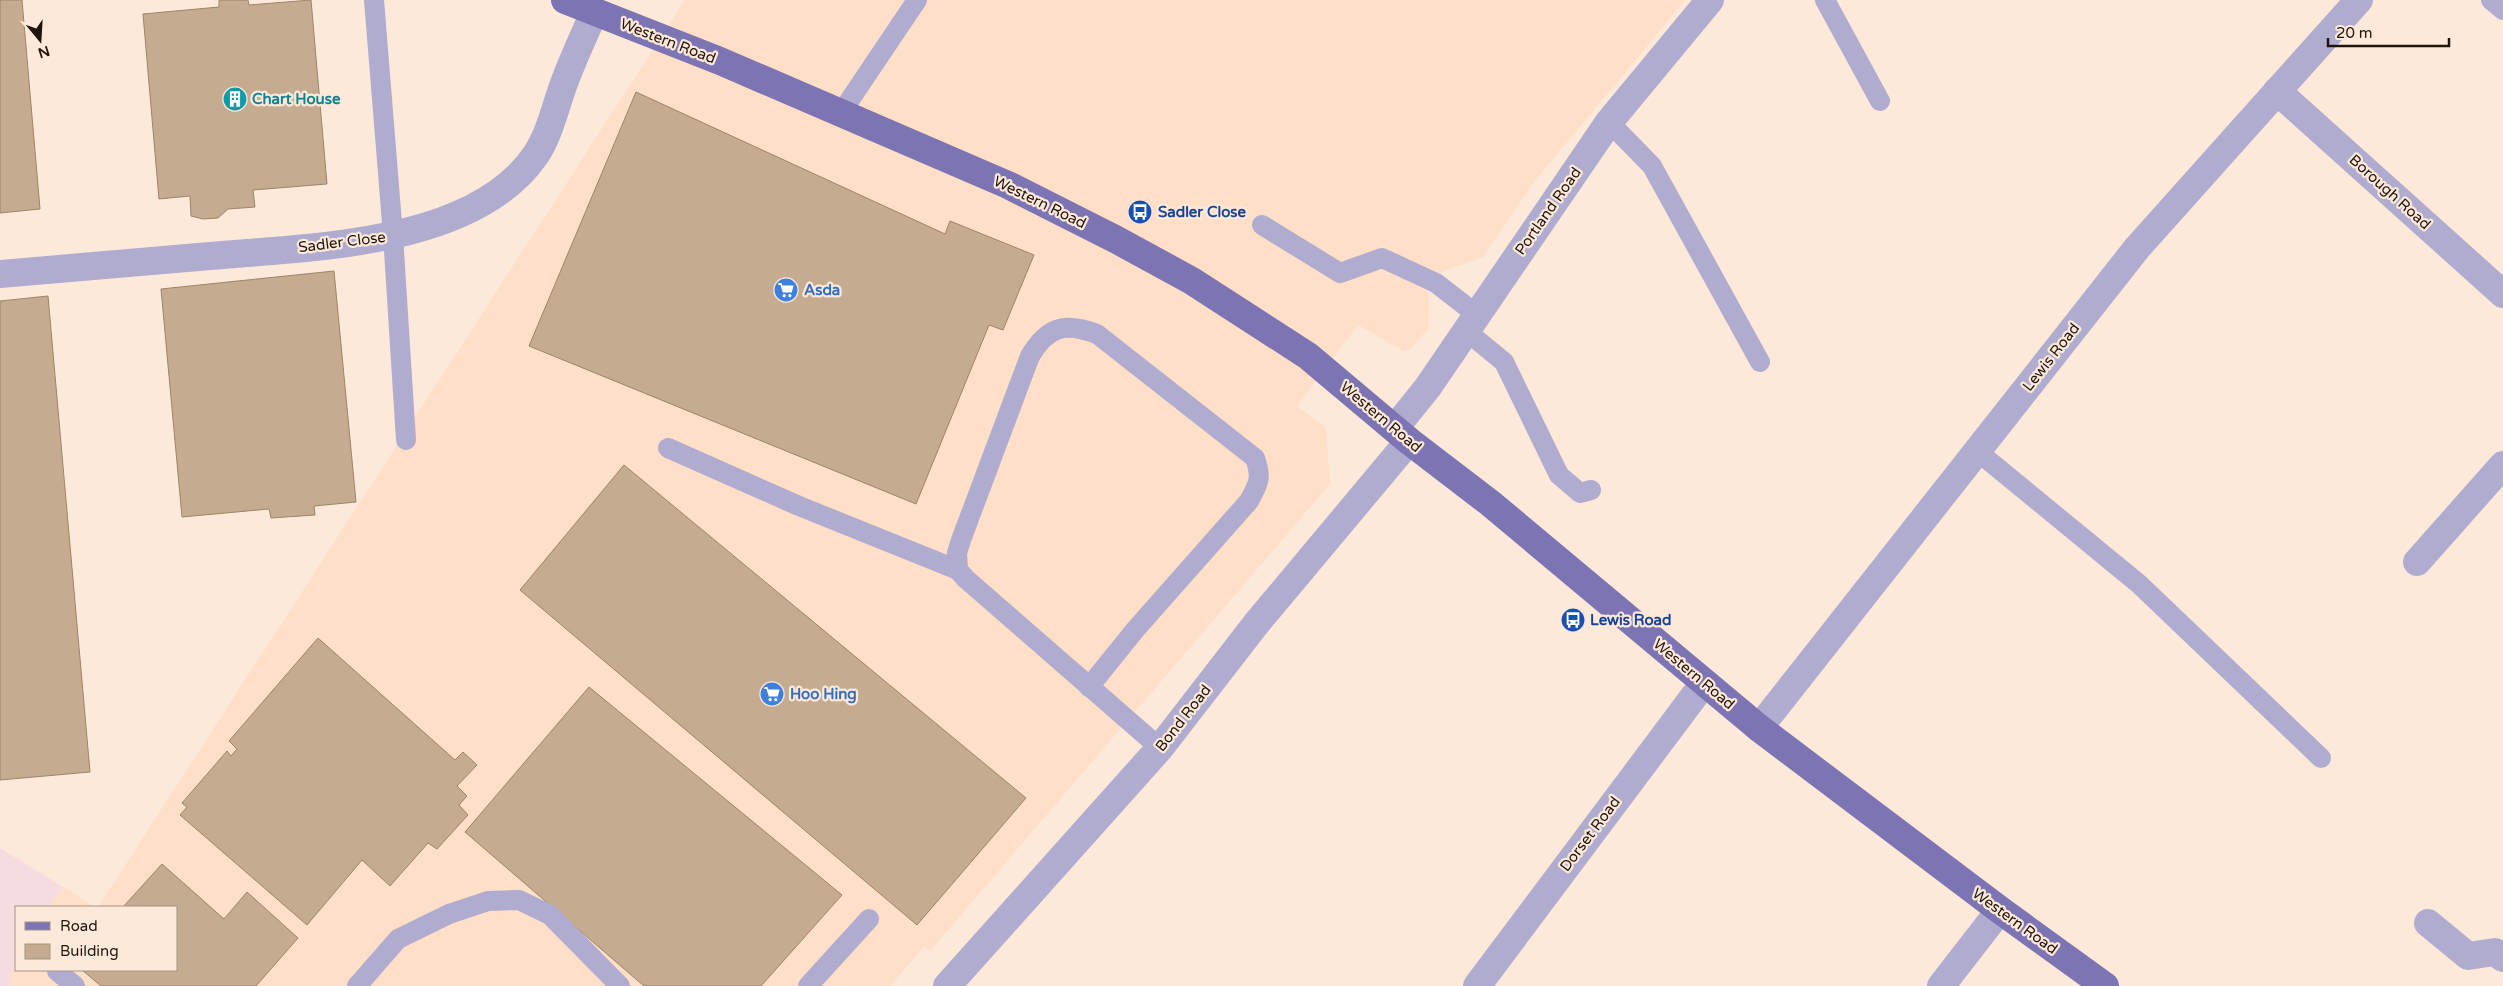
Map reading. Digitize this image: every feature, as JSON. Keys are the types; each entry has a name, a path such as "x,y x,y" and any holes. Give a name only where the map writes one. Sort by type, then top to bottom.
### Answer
{"main road":[{"name":"Western Road","path":"565,0 720,61 1008,186 1117,240 1192,281 1308,356 1402,434 1490,503 1759,728 2000,910 2106,986"}],"street":[{"name":"Portland Road","path":"1402,434 1428,387 1471,322 1610,122 1710,0"},
{"name":"Lewis Road","path":"1759,728 2137,248 2359,0"},
{"name":"Sadler Close","path":"0,274 362,242 426,227 459,213 493,196 518,176 536,155 574,56 594,13"},
{"name":"Borough Road","path":"2277,91 2503,294"},
{"name":"Bond Road","path":"947,986 1160,748 1402,434"},
{"path":"2418,562 2503,465"},
{"name":"Dorset Road","path":"1477,986 1704,683"},
{"path":"1941,986 2000,910"},
{"path":"2428,923 2468,956 2495,952 2503,958"}],"lane":[{"path":"374,0 393,235 406,440"},
{"path":"841,113 917,0"},
{"path":"1825,0 1880,101"},
{"path":"2491,0 2503,10"},
{"path":"1610,122 1652,166 1760,362"},
{"path":"1262,225 1340,273 1382,258 1436,283 1504,362 1558,475 1580,493 1591,490"},
{"path":"962,574 957,553 961,540 1030,356 1039,341 1056,330 1077,327 1097,334 1255,458 1260,473 1257,487 1249,501 1135,630 1090,687"},
{"path":"668,448 799,506 962,574 1160,748"},
{"path":"1977,451 2139,584 2321,758"},
{"path":"357,986 398,938 449,914 488,901 519,900 550,915 620,986"},
{"path":"808,986 869,919"},
{"path":"57,971 75,986"}],"shaded area":[{"path":"685,0 1685,0 1534,182 1483,257 1442,272 1429,291 1429,327 1412,348 1404,351 1358,325 1297,406 1326,427 1330,484 930,951 924,947 890,986 11,986 11,973 15,966 15,971 178,971 178,906 99,906"},
{"path":"0,848 63,887 51,906 15,906 15,966 11,973 11,986 0,986"},
{"path":"63,887 93,906 51,906"}],"building":[{"path":"0,0 22,0 40,209 0,213"},
{"name":"Chart House","path":"219,0 248,0 249,5 311,0 327,184 253,190 255,207 228,209 218,218 203,219 191,216 190,196 159,199 143,14 219,7"},
{"name":"Asda","path":"636,92 945,234 950,221 1034,255 1003,330 989,325 916,504 529,346"},
{"path":"334,271 356,502 314,506 315,515 271,518 269,509 182,517 161,289"},
{"path":"48,296 90,772 0,780 0,301"},
{"name":"Hoo Hing","path":"624,465 1026,798 917,925 520,590"},
{"path":"318,638 455,760 463,752 477,765 457,786 467,796 459,805 468,815 437,849 428,843 390,886 362,860 307,925 180,815 187,807 182,803 227,751 231,756 237,749 229,741"},
{"path":"589,687 842,895 761,986 644,986 465,832"},
{"path":"162,864 224,919 247,892 298,938 256,986 101,986 83,971 178,971 178,906 124,906"}],"place":[{"name":"Chart House","path":"235,99"},
{"name":"Sadler Close","path":"1140,212"},
{"name":"Asda","path":"786,290"},
{"name":"Lewis Road","path":"1573,620"},
{"name":"Hoo Hing","path":"772,694"}]}
